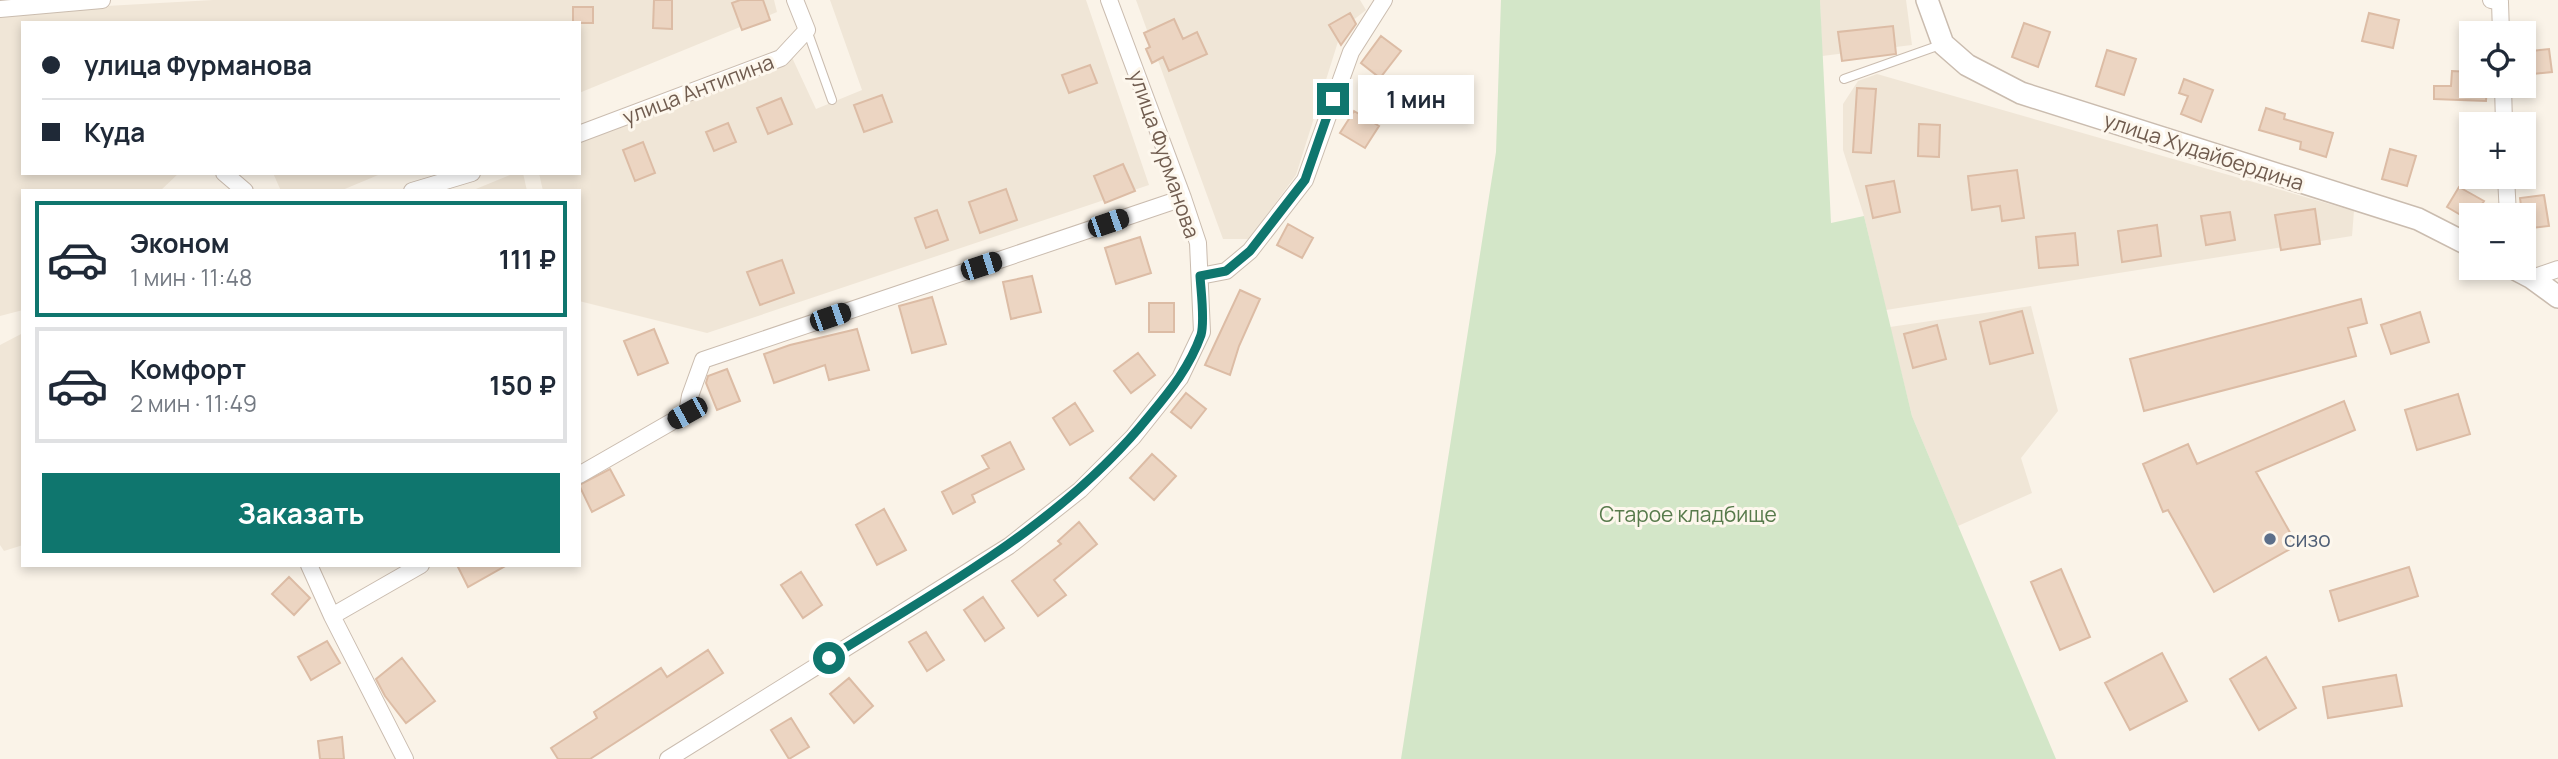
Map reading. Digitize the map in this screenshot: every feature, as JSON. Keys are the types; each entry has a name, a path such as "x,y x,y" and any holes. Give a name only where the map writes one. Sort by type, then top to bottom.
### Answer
{"street":[{"path":"0,9 102,0"},
{"path":"795,0 807,30"},
{"name":"улица Фурманова","path":"667,759 1009,545 1080,490 1133,437 1180,378 1202,332 1198,243 1109,0"},
{"path":"1927,0 1943,44"},
{"path":"2491,0 2500,2 2501,21"},
{"path":"1200,276 1226,271 1250,251 1305,180 1351,52 1382,1"},
{"name":"улица Антипина","path":"581,133 781,58 807,30"},
{"name":"улица Худайбердина","path":"1943,44 1967,65 2021,93 2418,219 2459,240"},
{"path":"226,175 242,189"},
{"path":"419,189 465,175"},
{"path":"581,474 687,413 703,360 1183,198"},
{"path":"2536,271 2558,269"},
{"path":"2532,280 2558,297"},
{"path":"310,567 405,759"},
{"path":"332,616 418,567"}],"lane":[{"path":"807,30 832,100"},
{"path":"1844,79 1943,44"}],"shaded area":[{"path":"213,0 774,0 777,12 581,92 581,21 21,21 21,175 177,175 162,189 21,189 21,311 0,316 0,12"},
{"path":"830,0 1086,0 1149,185 707,333 581,302 581,189 543,189 539,175 581,175 581,135 789,51 816,109 862,90"},
{"path":"1136,0 1360,0 1366,10 1342,29 1296,175 1249,239 1223,239"},
{"path":"1820,0 1906,0 1912,45 1822,56"},
{"path":"1877,74 2354,211 2352,236 1886,310 1864,216 1843,150 1843,104 1858,81"},
{"path":"274,175 378,175 345,189 280,189"},
{"path":"510,175 523,175 527,189 476,189"},
{"path":"2031,306 2058,411 2021,458 2032,493 1958,526 1912,416 1890,327"},
{"path":"21,334 21,546 4,551 0,545 0,345"}],"green space":[{"name":"Старое кладбище","path":"1501,0 1820,0 1831,223 1864,216 1912,416 2056,759 1401,759 1496,152"}],"building":[{"path":"654,0 672,0 672,29 653,28"},
{"path":"740,0 763,0 770,20 742,30 732,3"},
{"path":"573,7 593,7 593,23 573,21"},
{"path":"1350,13 1356,24 1341,45 1329,25"},
{"path":"2369,13 2399,20 2393,48 2362,41"},
{"path":"1174,19 1183,39 1197,32 1207,54 1169,71 1163,57 1152,63 1146,49 1150,47 1144,33"},
{"path":"2024,23 2050,32 2038,67 2012,57"},
{"path":"1893,26 1896,54 1842,61 1838,32"},
{"path":"1381,36 1401,51 1380,78 1361,63"},
{"path":"2549,49 2552,72 2536,74 2536,51"},
{"path":"2107,50 2136,59 2124,95 2096,86"},
{"path":"1090,65 1097,83 1069,93 1062,75"},
{"path":"2452,71 2459,71 2459,98 2486,98 2486,101 2434,99 2434,86 2451,86"},
{"path":"2184,79 2213,90 2201,122 2181,114 2188,96 2179,93"},
{"path":"1857,88 1876,89 1871,153 1853,152"},
{"path":"882,95 892,122 864,132 854,105"},
{"path":"781,98 792,124 768,134 757,108"},
{"path":"2266,108 2285,114 2284,119 2333,133 2326,157 2300,149 2301,142 2259,130"},
{"path":"1354,111 1379,126 1365,148 1340,133"},
{"path":"728,123 736,142 714,151 706,132"},
{"path":"1919,124 1940,125 1939,157 1918,156"},
{"path":"643,142 655,173 635,181 623,150"},
{"path":"2390,149 2416,156 2407,186 2382,179"},
{"path":"1123,164 1135,191 1105,203 1094,176"},
{"path":"2017,170 2024,218 2002,221 2000,206 1972,210 1968,176"},
{"path":"1894,181 1900,212 1873,218 1866,186"},
{"path":"2459,187 2484,201 2459,203 2459,214 2447,207"},
{"path":"1006,189 1017,220 980,233 969,202"},
{"path":"2544,195 2549,226 2536,228 2536,203 2521,203 2520,198"},
{"path":"2315,209 2320,244 2281,250 2275,215"},
{"path":"937,210 948,240 926,248 915,218"},
{"path":"2230,212 2235,240 2206,245 2201,216"},
{"path":"1288,224 1313,238 1302,258 1277,245"},
{"path":"2157,225 2161,256 2122,262 2118,231"},
{"path":"2075,233 2078,265 2039,268 2036,237"},
{"path":"1140,237 1151,273 1116,284 1105,248"},
{"path":"782,260 794,293 760,305 747,272"},
{"path":"1032,276 1041,312 1011,319 1003,282"},
{"path":"1240,290 1260,299 1239,346 1230,375 1205,365"},
{"path":"932,297 946,344 912,353 899,306"},
{"path":"2361,299 2367,323 2348,328 2356,356 2144,411 2130,359"},
{"path":"1149,303 1174,303 1174,332 1149,332"},
{"path":"2022,311 2033,353 1990,364 1980,322"},
{"path":"2420,312 2429,342 2391,354 2381,325"},
{"path":"1937,325 1946,359 1913,368 1904,334"},
{"path":"654,329 668,363 638,375 624,341"},
{"path":"857,329 869,370 829,380 825,365 774,383 764,354"},
{"path":"1138,353 1155,375 1131,393 1114,371"},
{"path":"727,369 740,401 717,410 706,383 708,376"},
{"path":"1186,393 1206,409 1191,428 1171,412"},
{"path":"2458,394 2470,434 2417,450 2405,410"},
{"path":"2344,401 2355,430 2256,472 2297,545 2214,592 2168,510 2163,512 2143,464 2188,444 2197,464"},
{"path":"1075,403 1093,431 1070,445 1053,418"},
{"path":"1010,442 1024,469 972,495 975,502 953,514 942,492 989,468 982,456"},
{"path":"1152,454 1176,476 1154,500 1130,478"},
{"path":"610,469 624,495 592,512 581,484"},
{"path":"884,509 906,550 877,565 856,525"},
{"path":"1079,522 1097,544 1054,580 1066,595 1038,616 1012,581 1061,544 1058,541"},
{"path":"458,567 503,567 468,587"},
{"path":"2409,567 2418,596 2339,621 2330,591"},
{"path":"2061,569 2090,637 2060,650 2031,582"},
{"path":"801,572 822,605 803,618 781,585"},
{"path":"289,577 310,598 294,615 272,594"},
{"path":"983,597 1004,628 985,641 964,610"},
{"path":"926,632 944,660 927,671 909,642"},
{"path":"327,641 340,663 311,680 298,657"},
{"path":"708,650 723,673 590,759 558,759 551,748 597,718 594,712 661,668 667,677"},
{"path":"2162,653 2187,701 2130,730 2105,683"},
{"path":"2266,657 2296,708 2259,730 2230,679"},
{"path":"402,658 435,701 406,723 385,696 376,679"},
{"path":"2396,675 2402,706 2328,718 2323,687"},
{"path":"849,678 873,706 854,723 830,694"},
{"path":"791,718 809,747 789,759 771,730"},
{"path":"342,737 344,759 320,759 318,741"}],"place":[{"name":"сизо","path":"2270,539"}],"route":[{"path":"829,658 1009,545 1080,490 1133,437 1180,378 1202,332 1200,276 1226,271 1250,251 1305,180 1333,99"}]}
